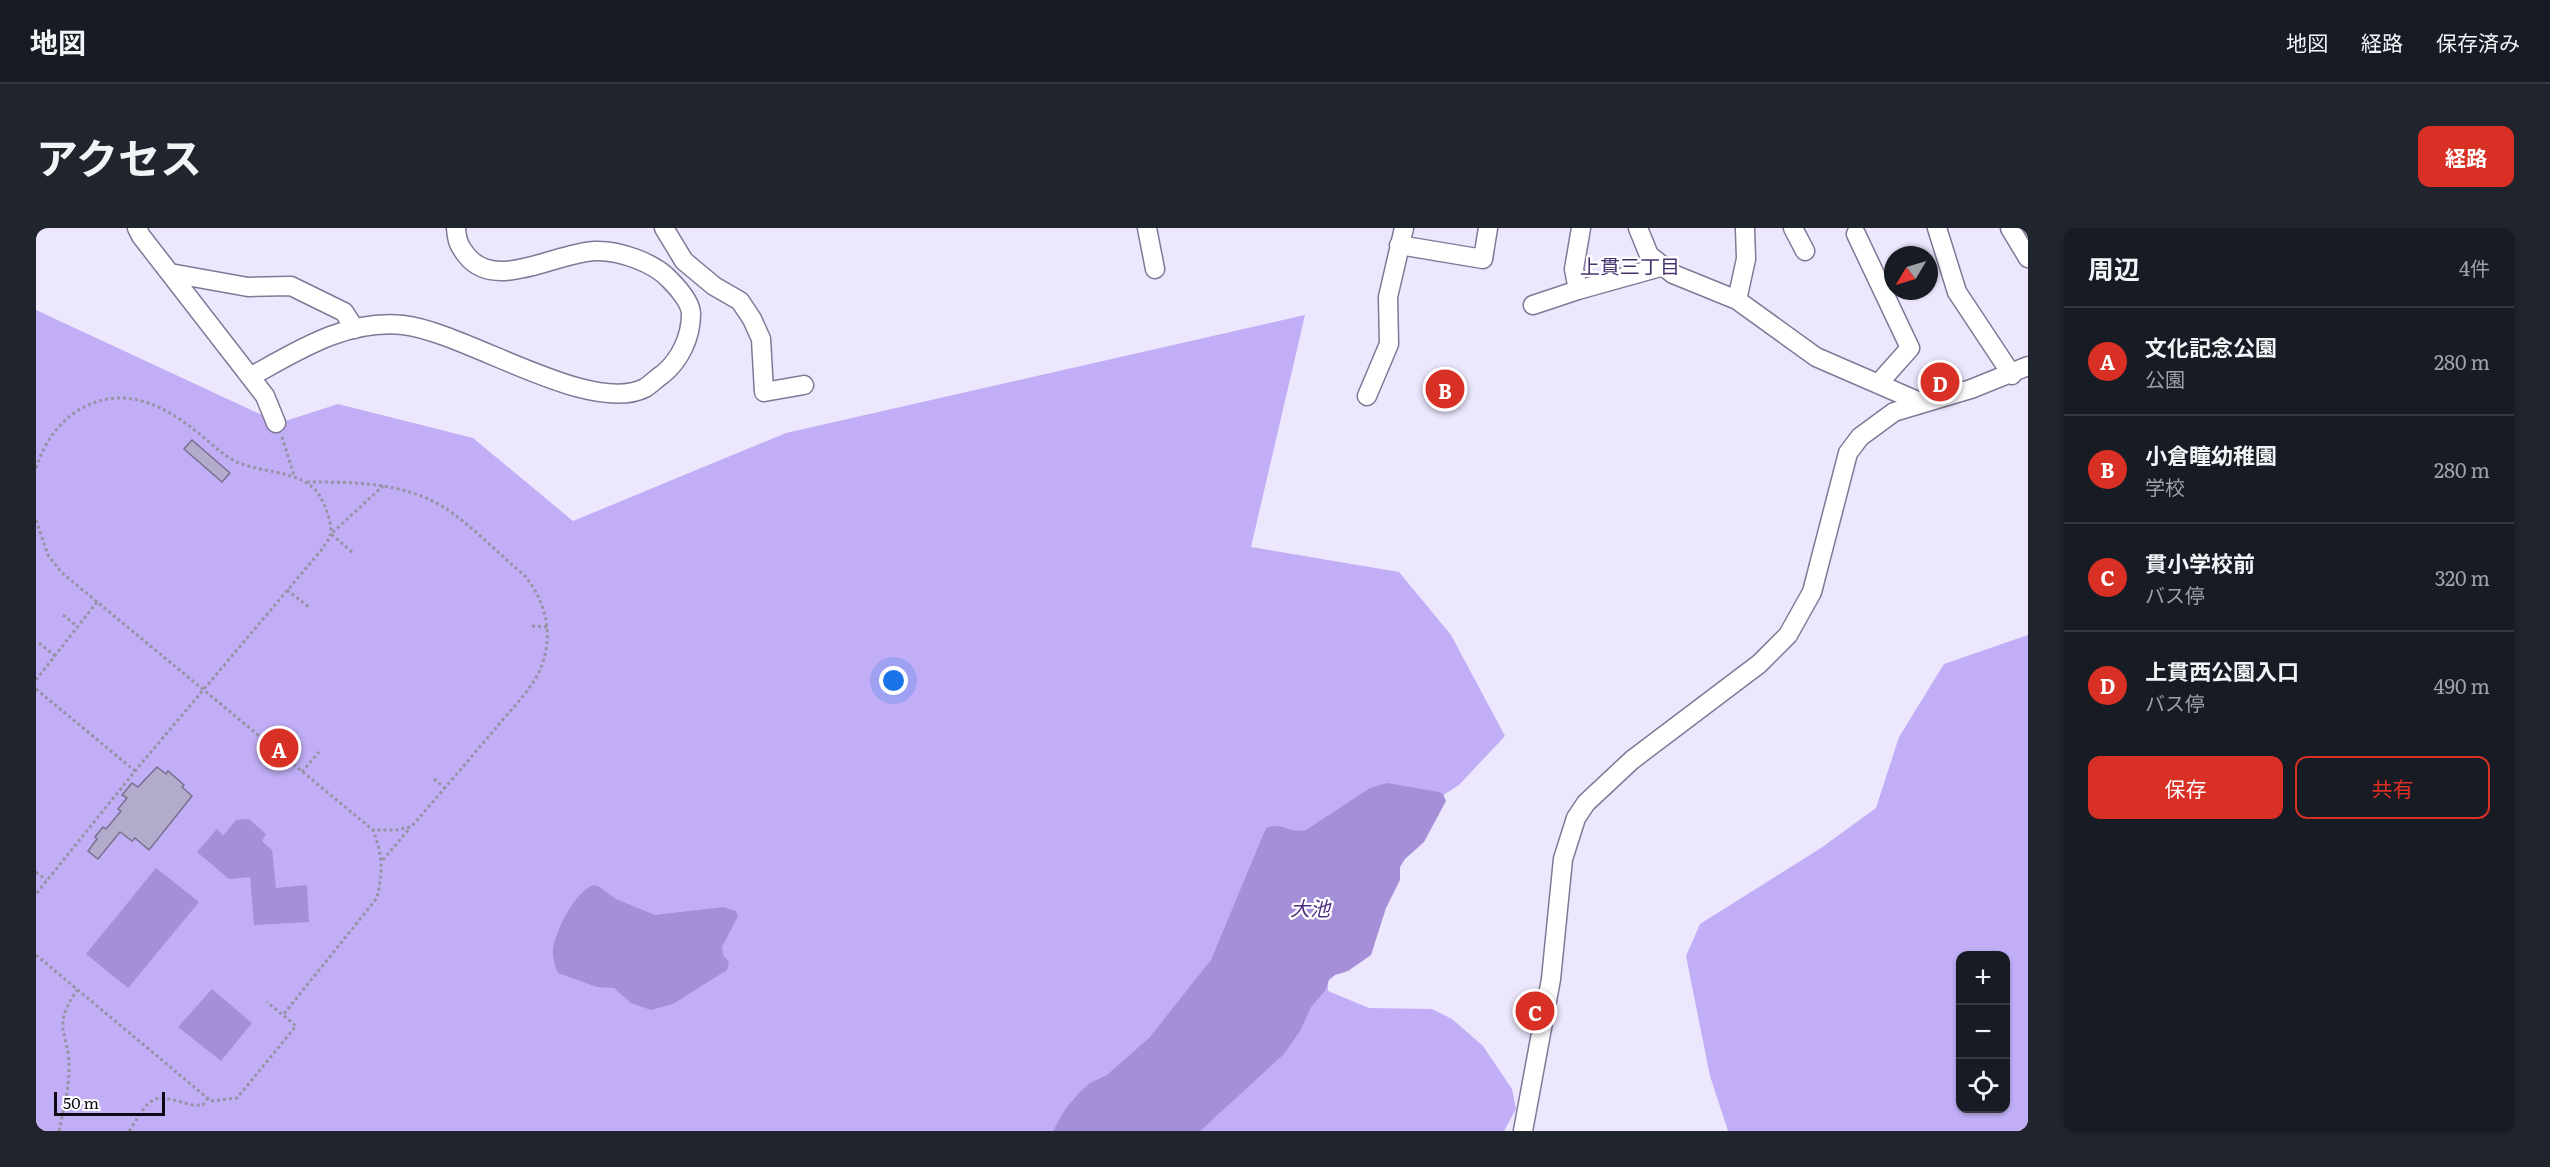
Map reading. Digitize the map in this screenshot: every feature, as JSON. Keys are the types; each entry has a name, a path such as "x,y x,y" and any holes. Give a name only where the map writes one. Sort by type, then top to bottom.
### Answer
{"street":[{"path":"137,228 265,396 276,423"},
{"path":"250,377 318,340 369,325 403,325 435,332 557,380 592,391 619,394 644,388 671,367 680,354 687,338 692,312 678,289 665,274 618,255 597,251 572,254 513,271 490,272 473,263 462,249 457,242 456,228"},
{"path":"1146,228 1155,269"},
{"path":"1367,396 1389,344 1388,297 1402,236 1483,259 1488,228"},
{"path":"1578,290 1574,269 1581,228"},
{"path":"1638,228 1649,255 1672,274 1737,300 1816,357 1922,404"},
{"path":"1737,300 1746,259 1745,228"},
{"path":"1793,228 1805,251"},
{"path":"1523,1131 1551,979 1563,859 1576,818 1586,804 1632,760 1759,664 1788,635 1812,592 1848,453 1860,436 1894,412 2020,371 1957,292 1937,228"},
{"path":"2010,228 2028,258"},
{"path":"1856,234 1910,348 1878,384"},
{"path":"649,266 668,236 684,261 714,286 740,302 752,320 761,339 764,392 804,385"},
{"path":"1533,305 1664,266"},
{"path":"170,273 248,287 291,286 344,312 355,329"}],"path":[{"path":"36,468 50,438 75,413 92,403 115,397 131,398 166,410 228,457 248,467 294,475 305,482 318,494 330,522 331,534 352,552"},
{"path":"276,423 294,475"},
{"path":"305,482 384,485 426,498 446,508 525,576 536,590 543,606 547,627 543,664 531,684 382,862"},
{"path":"36,894 331,534 384,485"},
{"path":"36,520 45,548 61,572 373,830 381,851 382,862 377,898 370,910 283,1014"},
{"path":"287,590 310,608"},
{"path":"36,681 97,602"},
{"path":"63,615 78,627"},
{"path":"532,626 547,627"},
{"path":"39,643 55,656"},
{"path":"36,689 135,771"},
{"path":"302,772 319,752"},
{"path":"434,779 445,788"},
{"path":"373,830 396,830 411,827"},
{"path":"36,872 47,881"},
{"path":"36,955 211,1101 237,1098 296,1026 267,1002"},
{"path":"58,1131 68,1090 69,1069 62,1020 65,1009 77,990"},
{"path":"129,1131 149,1102 163,1098 197,1106 203,1105 208,1098"}],"shaded area":[{"path":"36,310 279,423 338,404 473,438 573,521 786,433 1305,315 1251,547 1399,572 1451,635 1505,736 1459,785 1380,835 1327,965 1328,991 1369,1008 1432,1009 1452,1019 1483,1046 1512,1089 1516,1109 1504,1131 36,1131"},
{"path":"2028,635 2028,1131 1728,1131 1710,1076 1686,956 1700,924 1821,848 1876,808 1899,737 1944,664"}],"water":[{"name":"大池","path":"1387,783 1439,792 1443,794 1446,801 1424,842 1405,859 1400,867 1400,880 1386,908 1371,955 1348,971 1335,975 1329,980 1325,991 1311,1007 1300,1031 1284,1054 1200,1131 1053,1131 1066,1108 1080,1092 1090,1083 1107,1075 1149,1038 1211,960 1266,828 1276,826 1306,830 1370,788"},
{"path":"249,819 266,834 262,841 272,850 276,888 307,885 309,922 254,925 250,877 229,879 197,852 217,829 223,836 236,820"},
{"path":"156,868 199,902 128,988 86,954"},
{"path":"593,885 616,899 655,915 723,907 736,911 738,916 722,947 723,955 729,962 727,970 673,1004 651,1010 631,1003 614,988 597,987 558,973 553,952 558,932 573,904 586,889"},
{"path":"212,989 252,1023 221,1061 178,1027"}],"building":[{"path":"192,440 230,473 222,482 184,449"},
{"path":"157,767 166,774 168,771 184,785 182,787 192,796 149,850 135,838 132,841 120,832 98,859 88,851 97,839 95,837 103,827 106,829 121,811 118,809 127,798 122,795 132,783 138,787"}],"place":[{"name":"上貫西公園入口","path":"1940,382"},
{"name":"小倉瞳幼稚園","path":"1445,389"},
{"name":"文化記念公園","path":"279,748"},
{"name":"貫小学校前","path":"1535,1011"}],"district":[{"name":"上貫三丁目","path":"1630,265"}]}
